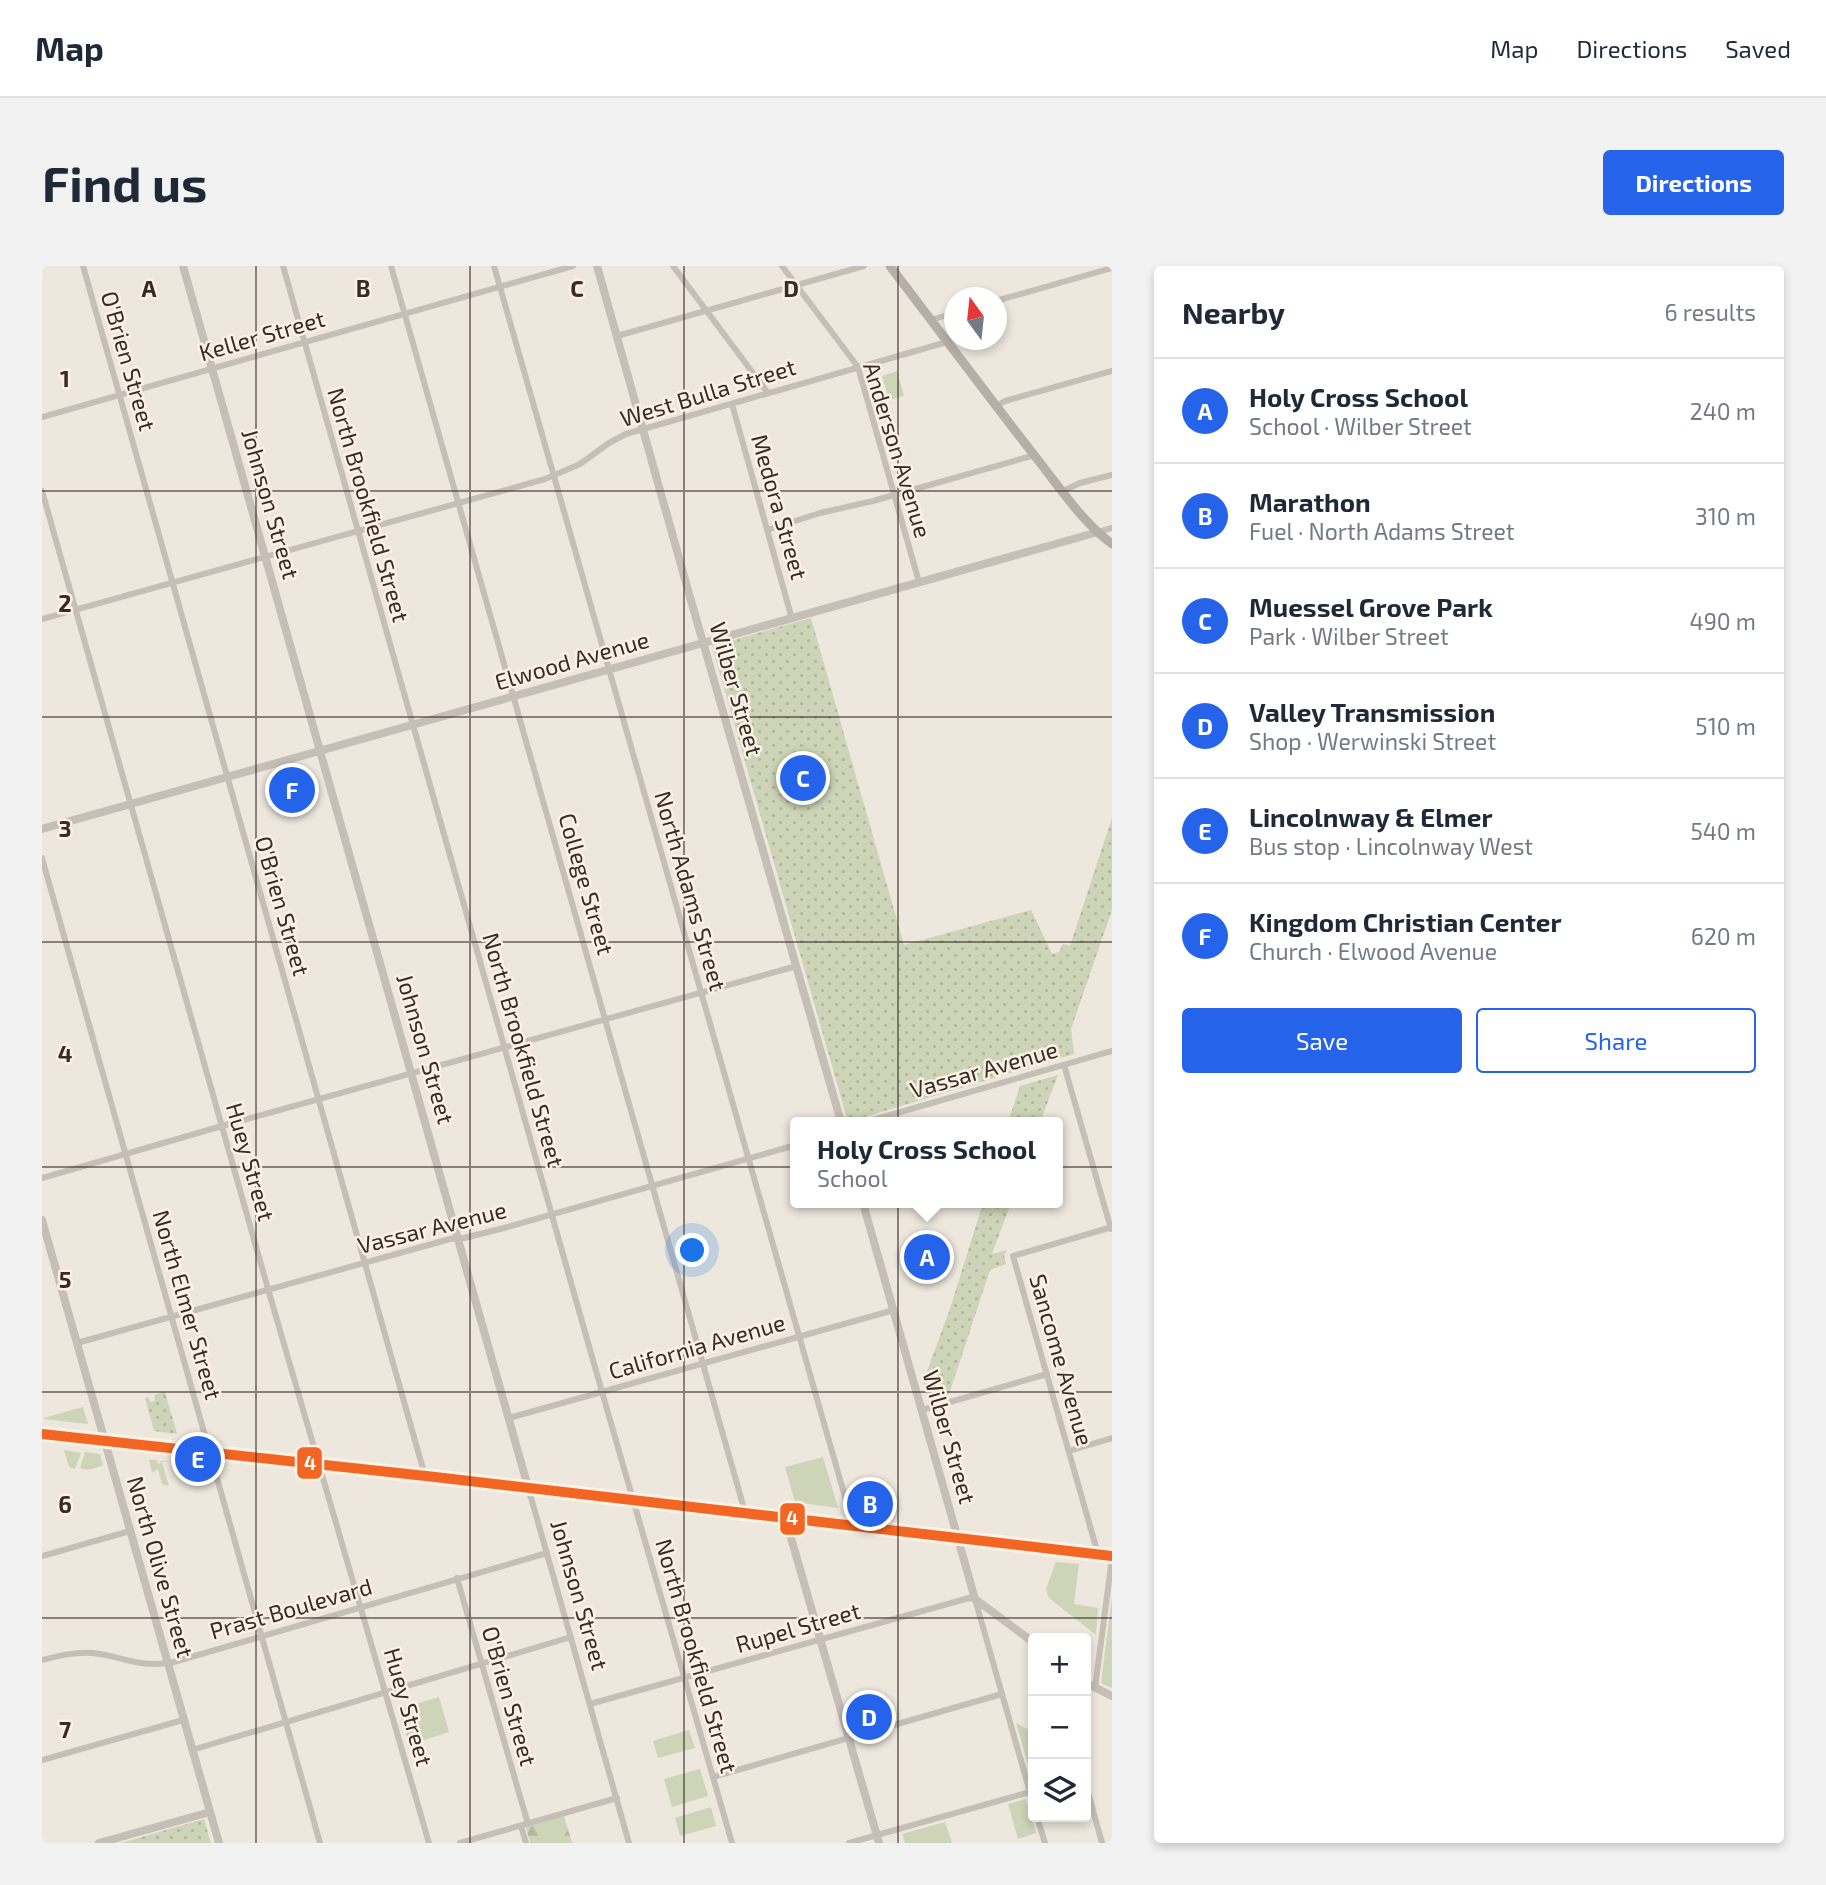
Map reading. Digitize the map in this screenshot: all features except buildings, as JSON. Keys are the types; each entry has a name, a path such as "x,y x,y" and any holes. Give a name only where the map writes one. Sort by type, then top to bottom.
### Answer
{"main road":[{"path":"890,266 944,338"},
{"path":"953,350 1063,491 1098,532 1112,544"},
{"path":"42,1434 528,1487 1112,1557"}],"street":[{"name":"O'Brien Street","path":"83,266 425,1476"},
{"name":"Johnson Street","path":"183,266 629,1843"},
{"name":"North Brookfield Street","path":"283,266 732,1843"},
{"name":"College Street","path":"391,266 745,1513"},
{"name":"North Adams Street","path":"494,266 853,1525"},
{"name":"Keller Street","path":"42,416 573,266"},
{"name":"Wilber Street","path":"597,266 840,1117"},
{"path":"673,266 768,393"},
{"name":"Anderson Avenue","path":"782,266 858,367 919,582"},
{"path":"617,336 864,266"},
{"path":"1007,298 1112,268"},
{"path":"931,320 944,316"},
{"name":"West Bulla Street","path":"42,619 554,477 580,464 621,436 944,343"},
{"path":"996,406 1005,401 1112,371"},
{"name":"Medora Street","path":"732,404 792,619"},
{"path":"767,530 1035,455"},
{"path":"1063,491 1112,475"},
{"name":"Huey Street","path":"42,491 268,1289 429,1843"},
{"name":"Elwood Avenue","path":"42,829 1112,528"},
{"name":"North Elmer Street","path":"42,858 320,1843"},
{"path":"42,1178 797,966"},
{"name":"Vassar Avenue","path":"883,1117 1112,1051"},
{"path":"1064,1065 1112,1229"},
{"name":"Vassar Avenue","path":"77,1343 790,1147"},
{"name":"Wilber Street","path":"864,1208 1028,1785"},
{"name":"North Olive Street","path":"42,1220 219,1843"},
{"name":"Sancome Avenue","path":"1098,1554 1013,1256 1112,1229"},
{"name":"California Avenue","path":"509,1418 894,1310"},
{"path":"922,1410 1047,1374"},
{"path":"1069,1451 1112,1438"},
{"path":"785,1517 878,1839"},
{"path":"42,1555 130,1531"},
{"name":"Prast Boulevard","path":"42,1660 66,1654 89,1653 139,1664 167,1663 547,1553"},
{"path":"1095,1688 1112,1557"},
{"name":"O'Brien Street","path":"457,1578 482,1663 524,1825 526,1843"},
{"name":"Rupel Street","path":"590,1704 969,1598 975,1599"},
{"path":"975,1599 1028,1638"},
{"path":"192,1750 571,1637"},
{"path":"1091,1686 1112,1696"},
{"path":"713,1777 1002,1694"},
{"path":"42,1760 183,1720"},
{"path":"849,1843 878,1839 1028,1793"},
{"path":"460,1843 617,1798"},
{"path":"1091,1802 1102,1843"},
{"path":"99,1843 209,1812"},
{"path":"1039,1822 1045,1843"}],"green space":[{"path":"897,371 904,396 889,400 882,376"},
{"path":"811,618 904,945 1031,910 1052,954 1059,952 1063,944 1070,946 1112,818 1112,910 1071,1029 1074,1054 865,1117 847,1117 712,646"},
{"path":"1058,1075 1042,1117 1010,1117 1020,1086"},
{"path":"981,1208 1009,1208 992,1254 1007,1250 1004,1255 1006,1264 990,1270 949,1394 928,1401 923,1382 950,1309"},
{"path":"165,1392 177,1434 154,1431 145,1398 148,1397 150,1402 155,1401 154,1395"},
{"path":"83,1407 88,1424 44,1419 44,1418"},
{"path":"64,1450 81,1453 75,1469 69,1467"},
{"path":"85,1452 100,1454 103,1465 89,1469 80,1468"},
{"path":"823,1457 838,1508 795,1502 785,1467"},
{"path":"149,1460 157,1460 158,1464 160,1461 176,1462 162,1462 169,1486 162,1484 158,1469 152,1473"},
{"path":"1056,1562 1079,1564 1074,1604 1098,1608 1096,1635 1049,1598 1046,1589"},
{"path":"1112,1597 1112,1688 1101,1683"},
{"path":"439,1697 449,1732 409,1745 399,1709"},
{"path":"1016,1723 1028,1729 1028,1765"},
{"path":"689,1730 695,1748 658,1758 653,1741"},
{"path":"700,1769 708,1796 672,1807 664,1779"},
{"path":"1026,1799 1028,1822 1033,1822 1036,1833 1018,1839 1008,1804"},
{"path":"711,1807 716,1826 680,1836 675,1818"},
{"path":"564,1816 572,1843 530,1843 526,1827"},
{"path":"204,1819 211,1843 121,1843"},
{"path":"945,1822 952,1843 905,1843 902,1834"}],"transit line":[{"name":"4","path":"42,1434 1112,1556"}],"place":[{"name":"Muessel Grove Park","path":"803,778"},
{"name":"Kingdom Christian Center","path":"292,790"},
{"name":"Holy Cross School","path":"927,1257"},
{"name":"Lincolnway & Elmer","path":"198,1459"},
{"name":"Marathon","path":"870,1504"},
{"name":"Valley Transmission","path":"869,1717"}]}
